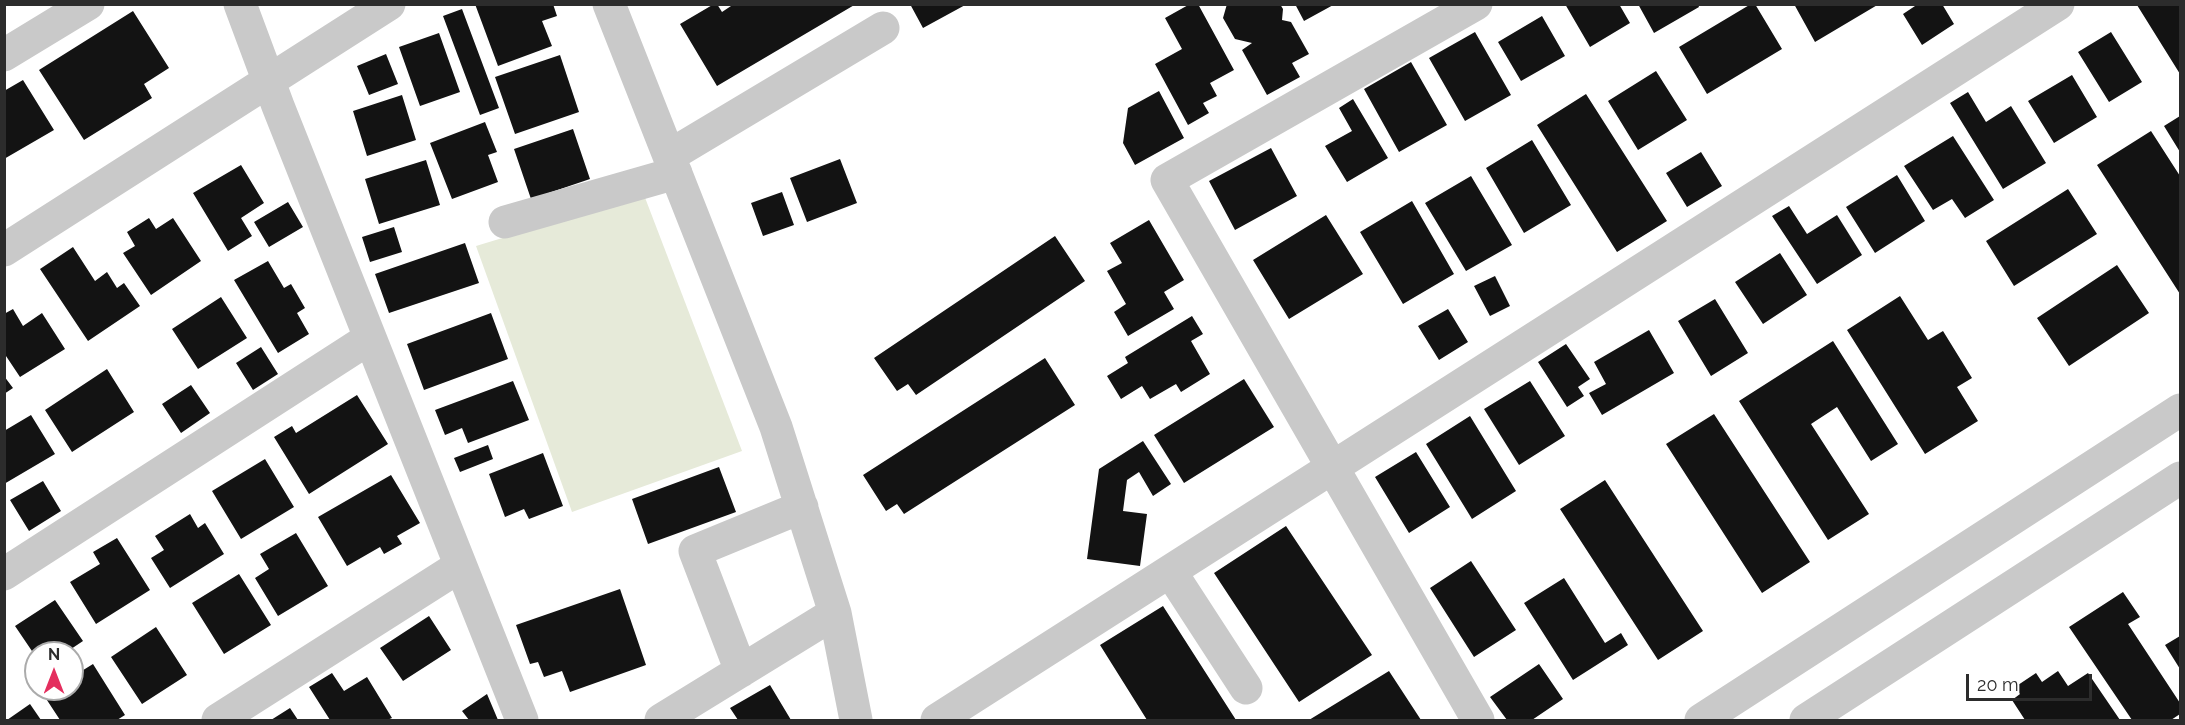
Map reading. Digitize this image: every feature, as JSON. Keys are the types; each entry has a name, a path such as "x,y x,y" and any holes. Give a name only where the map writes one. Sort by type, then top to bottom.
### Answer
{"street":[{"path":"4,56 88,4"},
{"path":"240,4 268,82 522,720"},
{"path":"4,250 389,4"},
{"path":"609,4 776,427 835,613 856,720"},
{"path":"1476,4 1167,180 1478,720"},
{"path":"937,720 2058,4"},
{"path":"505,222 672,164 883,28"},
{"path":"4,574 370,338"},
{"path":"1701,720 2181,410"},
{"path":"1806,720 2181,478"},
{"path":"741,671 695,551 802,507"},
{"path":"218,720 460,566"},
{"path":"1170,571 1246,688"},
{"path":"661,720 835,613"}],"green space":[{"path":"644,195 742,451 572,512 476,246"}],"building":[{"path":"475,4 553,4 557,16 542,21 552,46 498,66"},
{"path":"717,4 722,12 734,4 856,4 717,86 680,24"},
{"path":"910,4 967,4 923,28"},
{"path":"1190,4 1198,4 1234,70 1210,83 1217,96 1203,103 1209,113 1188,125 1155,64 1182,49 1165,18"},
{"path":"1227,4 1280,4 1283,9 1282,20 1291,22 1309,54 1292,63 1300,77 1267,95 1242,50 1252,43 1235,39 1223,18"},
{"path":"1295,4 1335,4 1304,21"},
{"path":"1565,4 1619,4 1630,23 1590,47"},
{"path":"1638,4 1698,4 1699,7 1654,33"},
{"path":"1751,4 1755,4 1782,49 1707,94 1679,47"},
{"path":"1794,4 1879,4 1815,42"},
{"path":"1918,4 1942,4 1954,24 1922,45 1903,14"},
{"path":"2137,5 2180,5 2180,74"},
{"path":"462,9 499,108 480,115 443,16"},
{"path":"133,11 169,68 144,84 152,98 84,140 39,70"},
{"path":"1542,16 1565,56 1521,81 1498,42"},
{"path":"1475,32 1511,95 1465,121 1429,58"},
{"path":"2111,32 2142,82 2109,102 2078,52"},
{"path":"439,33 460,92 420,106 399,47"},
{"path":"386,54 398,84 369,95 357,66"},
{"path":"560,55 579,112 515,134 495,77"},
{"path":"1411,62 1447,125 1399,152 1364,89"},
{"path":"1656,71 1687,120 1638,150 1608,101"},
{"path":"2072,75 2097,117 2054,143 2028,101"},
{"path":"23,80 54,130 4,159 4,91"},
{"path":"1159,91 1184,138 1135,165 1123,143 1128,108"},
{"path":"1968,92 1986,122 2011,106 2046,163 2003,189 1950,103"},
{"path":"1586,94 1667,221 1617,252 1537,125"},
{"path":"402,95 416,140 367,156 353,111"},
{"path":"1353,99 1388,158 1347,182 1325,146 1352,131 1339,108"},
{"path":"2180,116 2180,152 2164,126"},
{"path":"485,122 497,152 488,155 498,182 452,199 430,143"},
{"path":"573,129 590,179 531,199 514,149"},
{"path":"2151,131 2180,176 2180,294 2097,165"},
{"path":"1953,136 1994,200 1965,218 1952,199 1933,210 1904,166"},
{"path":"1532,140 1571,205 1524,233 1486,168"},
{"path":"1271,148 1297,196 1235,230 1209,181"},
{"path":"1701,152 1722,186 1687,207 1666,173"},
{"path":"840,159 857,203 807,222 790,178"},
{"path":"426,160 440,205 379,224 365,179"},
{"path":"241,165 264,203 241,218 252,236 228,251 193,193"},
{"path":"1897,175 1925,221 1875,253 1846,207"},
{"path":"1471,176 1512,245 1466,271 1425,203"},
{"path":"2068,189 2097,234 2014,286 1986,241"},
{"path":"782,192 794,225 763,236 751,203"},
{"path":"1412,201 1454,274 1403,304 1360,232"},
{"path":"288,202 303,227 269,247 254,222"},
{"path":"1789,206 1807,234 1837,215 1862,255 1817,284 1772,216"},
{"path":"1326,215 1363,274 1289,319 1253,260"},
{"path":"149,218 156,229 173,218 201,261 151,295 123,253 135,246 127,232"},
{"path":"1149,220 1184,280 1164,292 1174,309 1128,336 1114,312 1126,304 1107,271 1122,263 1110,243"},
{"path":"394,227 402,252 370,262 362,237"},
{"path":"1055,236 1085,281 916,395 908,384 897,391 874,358"},
{"path":"465,243 479,283 389,313 375,274"},
{"path":"73,247 95,281 107,272 117,288 124,283 140,306 88,341 40,269"},
{"path":"1780,253 1807,295 1763,324 1735,282"},
{"path":"268,261 284,288 291,284 305,308 297,313 309,334 278,353 234,280"},
{"path":"2117,265 2149,313 2069,366 2037,318"},
{"path":"1495,276 1510,306 1490,316 1474,286"},
{"path":"1900,296 1928,340 1943,331 1972,378 1957,387 1978,421 1925,454 1847,330"},
{"path":"221,297 247,338 198,369 172,329"},
{"path":"1715,299 1748,353 1711,376 1678,321"},
{"path":"13,309 23,326 42,313 65,349 20,377 4,353 4,314"},
{"path":"1448,309 1468,342 1439,360 1418,326"},
{"path":"491,313 508,359 424,390 407,344"},
{"path":"1192,316 1203,334 1191,341 1210,374 1181,392 1176,384 1150,399 1142,386 1121,399 1107,376 1128,363 1125,357"},
{"path":"1649,330 1674,373 1602,415 1589,393 1606,384 1594,362"},
{"path":"1833,341 1898,444 1871,461 1837,407 1811,424 1869,514 1828,540 1739,401"},
{"path":"1566,344 1590,379 1578,387 1584,396 1567,407 1538,362"},
{"path":"261,347 278,374 253,390 236,363"},
{"path":"1045,358 1075,405 904,514 897,504 886,511 863,475"},
{"path":"107,369 134,412 72,452 45,410"},
{"path":"4,376 13,388 4,394"},
{"path":"1244,379 1274,427 1184,483 1154,435"},
{"path":"513,381 529,420 468,443 462,428 445,435 435,410"},
{"path":"1530,381 1565,436 1519,465 1484,409"},
{"path":"191,385 210,413 181,433 162,404"},
{"path":"357,395 388,444 309,494 274,437 292,426 296,433"},
{"path":"1714,414 1810,562 1762,593 1666,444"},
{"path":"31,415 55,454 4,484 4,431"},
{"path":"1470,416 1516,491 1472,519 1426,444"},
{"path":"1143,441 1171,484 1153,496 1139,472 1127,480 1123,511 1147,514 1140,566 1087,559 1099,469"},
{"path":"488,445 493,459 460,472 454,458"},
{"path":"1416,452 1450,507 1409,533 1375,477"},
{"path":"543,453 563,506 529,519 524,509 505,517 489,474"},
{"path":"265,459 294,507 241,539 212,491"},
{"path":"719,467 736,512 648,544 632,499"},
{"path":"391,475 420,523 397,536 402,544 384,554 380,547 347,566 318,517"},
{"path":"1605,480 1703,631 1658,660 1560,509"},
{"path":"43,481 61,511 29,531 10,500"},
{"path":"190,514 198,528 205,523 224,554 170,588 151,558 164,550 155,536"},
{"path":"1286,526 1372,655 1299,702 1214,573"},
{"path":"296,533 328,586 278,616 255,578 269,569 260,554"},
{"path":"117,538 150,590 96,624 70,582 100,564 93,552"},
{"path":"1471,561 1516,630 1474,657 1430,588"},
{"path":"239,574 271,625 224,654 192,603"},
{"path":"1564,578 1605,643 1621,633 1628,645 1573,680 1524,603"},
{"path":"620,589 646,665 570,692 562,671 544,677 538,662 530,664 516,625"},
{"path":"2123,592 2140,617 2128,624 2180,703 2180,714 2171,720 2132,720 2069,627"},
{"path":"55,600 83,641 25,641 15,626"},
{"path":"1163,606 1236,720 1147,720 1100,645"},
{"path":"429,616 451,650 403,681 380,648"},
{"path":"156,627 187,675 142,704 111,657"},
{"path":"2180,636 2180,669 2165,645"},
{"path":"93,664 125,715 117,720 60,720 48,701 84,701 84,670"},
{"path":"1539,664 1563,699 1532,720 1507,720 1490,697"},
{"path":"1389,671 1421,720 1309,720"},
{"path":"2058,671 2068,686 2088,673 2120,720 2025,720 2012,700 2020,694 2015,687 2036,673 2042,682"},
{"path":"332,673 344,691 367,677 392,718 387,720 330,720 309,687"},
{"path":"770,685 791,720 738,720 730,708"},
{"path":"487,694 498,720 469,720 462,711"},
{"path":"30,704 41,720 7,720"},
{"path":"290,708 298,720 271,720"}]}
